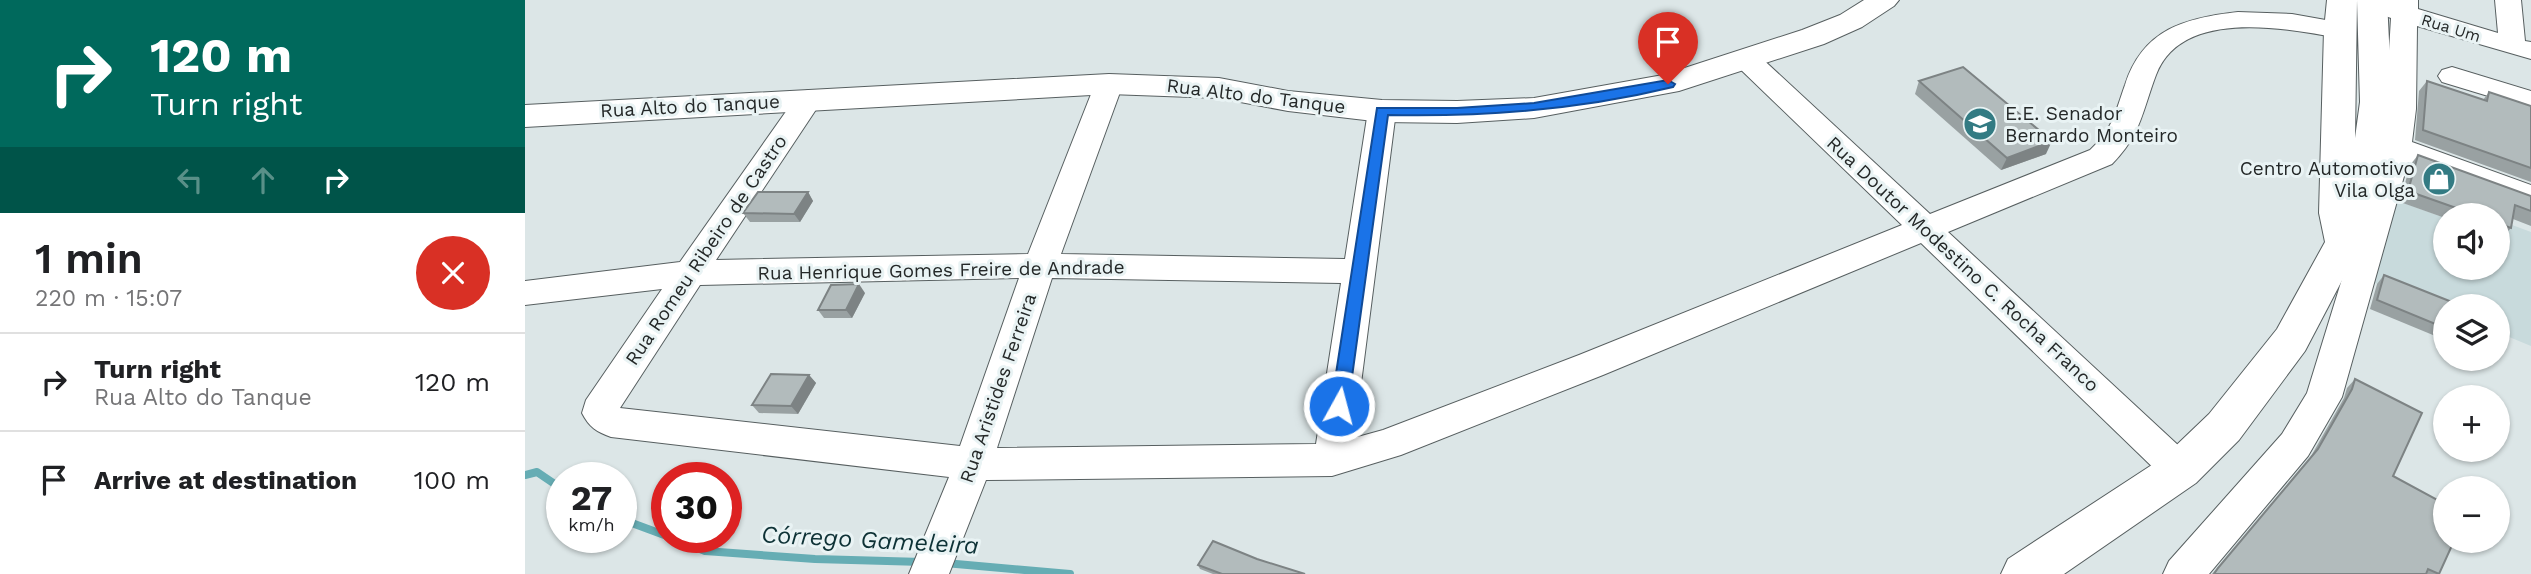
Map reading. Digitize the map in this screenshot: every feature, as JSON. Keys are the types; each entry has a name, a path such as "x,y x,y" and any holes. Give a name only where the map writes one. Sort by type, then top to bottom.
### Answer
{"main road":[{"name":"Rua Alto do Tanque","path":"525,116 1109,84 1219,89 1288,101 1382,111 1457,112 1534,108 1668,84 1851,21 1884,0"},
{"path":"2356,8 2340,92 2337,127 2337,213 2361,236"},
{"path":"2025,574 2180,470 2224,427 2291,340 2361,236 2385,143 2356,8"}],"street":[{"path":"2508,0 2522,48"},
{"path":"2385,143 2402,109 2405,7"},
{"name":"Rua Um","path":"604,400 600,413 611,422 973,464 1332,460 1388,444 1591,365 2101,157 2120,138 2150,58 2166,38 2189,27 2285,10 2405,7 2522,48"},
{"name":"Rua Doutor Modestino C. Rocha Franco","path":"1746,59 2180,470"},
{"path":"2452,76 2531,100"},
{"name":"Rua Aristides Ferreira","path":"929,574 973,464 1039,266 1109,84"},
{"name":"Rua Romeu Ribeiro de Castro","path":"604,400 809,99"},
{"path":"1332,460 1382,111"},
{"path":"2337,127 2531,196"},
{"path":"2183,574 2295,445 2324,397 2361,236"},
{"name":"Rua Henrique Gomes Freire de Andrade","path":"525,292 691,273 1039,266 1357,271"}],"shaded area":[{"path":"2390,198 2433,214 2433,280 2510,280 2510,224 2531,232 2531,346 2510,337 2510,294 2433,294 2433,306 2365,279"}],"building":[{"name":"E.E. Senador Bernardo Monteiro","path":"1963,67 2052,141 2007,158 1919,81"},
{"path":"2427,81 2487,101 2489,92 2531,106 2531,168 2423,130"},
{"path":"2418,155 2531,196 2531,211 2515,205 2511,228 2510,203 2442,203 2408,191"},
{"path":"758,192 808,192 794,214 743,213"},
{"path":"2384,275 2433,294 2433,323 2377,300"},
{"path":"859,284 846,310 818,310 831,285"},
{"path":"771,374 809,375 791,406 752,405"},
{"path":"2355,379 2422,413 2393,476 2433,498 2433,553 2449,553 2439,574 2428,569 2426,574 2214,574 2318,449"},
{"path":"1213,541 1305,574 1222,574 1198,565"}],"waterway":[{"name":"Córrego Gameleira","path":"525,475 537,472 546,478"},
{"name":"Córrego Gameleira","path":"637,525 651,530"},
{"name":"Córrego Gameleira","path":"732,553 815,559 923,562"},
{"name":"Córrego Gameleira","path":"945,563 1070,574"}],"place":[{"name":"E.E. Senador Bernardo Monteiro","path":"1980,124"},
{"name":"Centro Automotivo Vila Olga","path":"2439,179"}],"route":[{"path":"1339,406 1382,111 1457,112 1534,108 1619,95 1668,84"}]}
